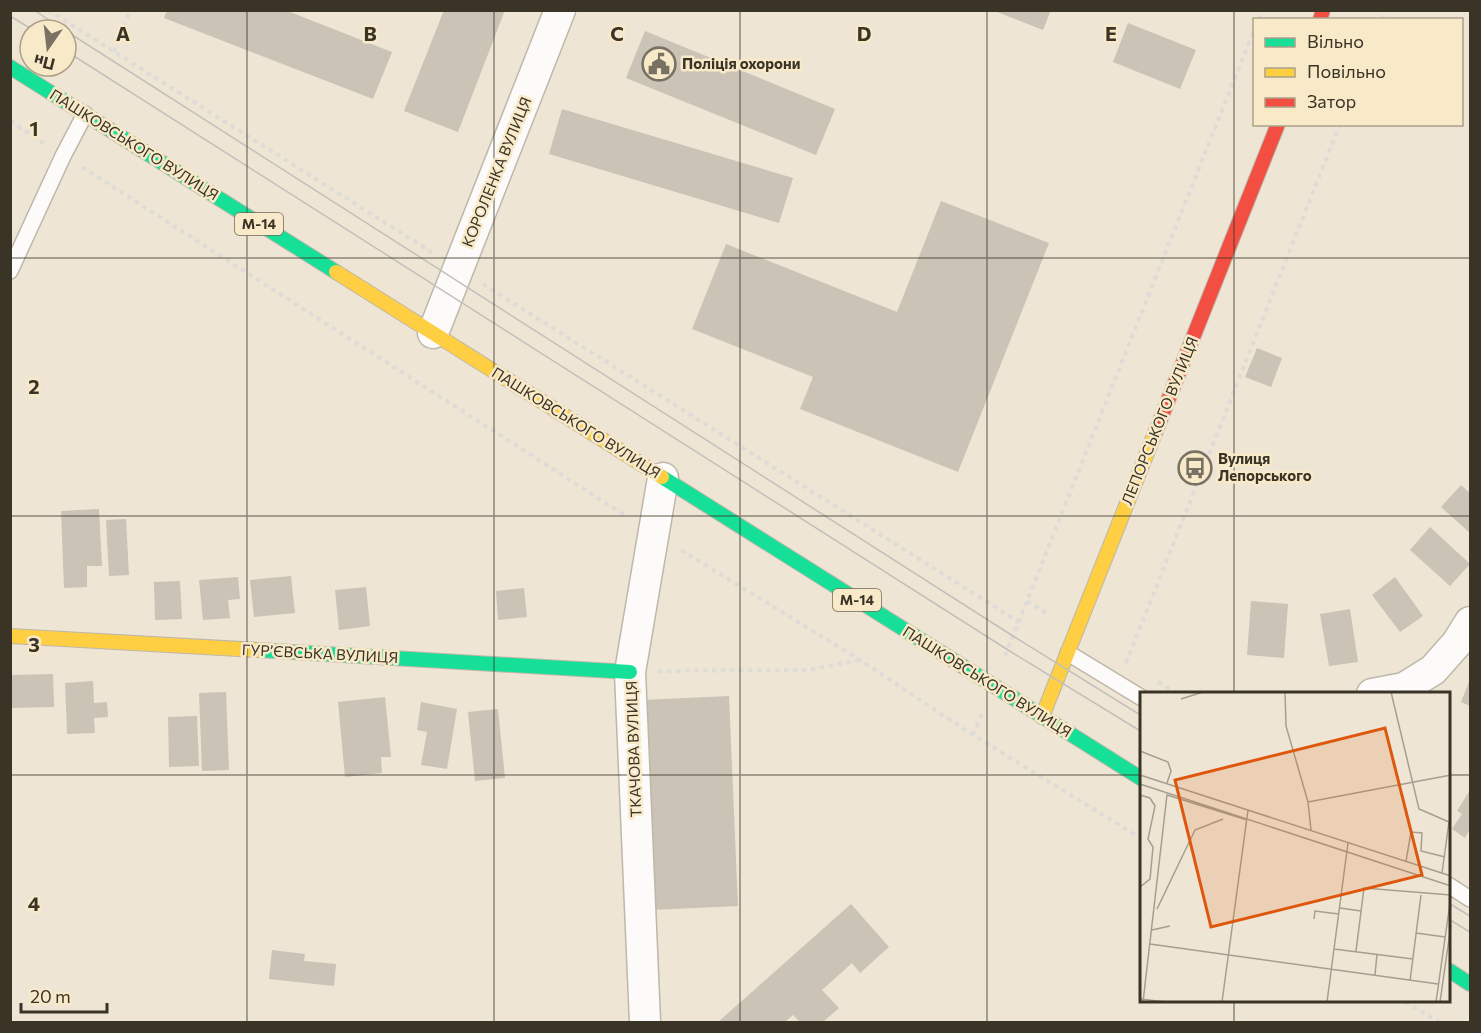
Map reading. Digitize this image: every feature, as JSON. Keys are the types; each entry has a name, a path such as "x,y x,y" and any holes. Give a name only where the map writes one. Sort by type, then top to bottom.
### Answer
{"main road":[{"name":"ПАШКОВСЬКОГО ВУЛИЦЯ","path":"10,67 1140,778"},
{"name":"ЛЕПОРСЬКОГО ВУЛИЦЯ","path":"1042,717 1277,126"},
{"name":"ГУР’ЄВСЬКА ВУЛИЦЯ","path":"10,636 630,672"},
{"path":"1451,972 1470,984"}],"street":[{"name":"КОРОЛЕНКА ВУЛИЦЯ","path":"433,333 560,10"},
{"name":"ТКАЧОВА ВУЛИЦЯ","path":"645,1023 630,672 663,478"},
{"path":"1383,692 1404,688 1433,670 1457,643 1470,622"}],"lane":[{"path":"10,271 85,114"},
{"path":"1068,653 1140,698"},
{"path":"1451,887 1470,899"}],"path":[{"path":"48,10 1019,622 1253,33"},
{"path":"114,52 130,10"},
{"path":"10,122 653,533 860,660 972,735 1140,838"},
{"path":"1126,662 1339,126"},
{"path":"630,672 808,670 860,660"},
{"path":"1407,1003 1439,1023"}],"building":[{"path":"167,10 285,10 392,52 373,99 164,18"},
{"path":"444,10 505,10 458,132 404,111"},
{"path":"992,10 1051,10 1043,30"},
{"path":"1128,23 1196,50 1180,89 1113,62"},
{"path":"645,31 835,109 816,155 626,78"},
{"path":"562,109 793,178 779,223 549,154"},
{"path":"941,201 1049,243 958,472 800,409 813,377 692,329 726,244 897,312"},
{"path":"1257,348 1282,358 1271,387 1245,377"},
{"path":"1461,485 1470,493 1470,533 1441,507"},
{"path":"99,509 102,566 87,566 87,587 64,588 61,511"},
{"path":"126,519 129,575 109,576 106,520"},
{"path":"1430,527 1470,564 1450,586 1410,550"},
{"path":"291,576 295,613 254,617 250,580"},
{"path":"238,577 240,599 228,600 230,618 203,620 199,580"},
{"path":"1395,577 1423,616 1400,632 1372,595"},
{"path":"180,581 182,619 155,620 154,582"},
{"path":"366,587 370,626 339,630 335,590"},
{"path":"524,588 527,617 498,620 496,591"},
{"path":"1251,601 1288,604 1284,658 1247,655"},
{"path":"1350,609 1358,662 1329,666 1320,614"},
{"path":"53,674 54,707 10,708 10,675"},
{"path":"1470,679 1470,706 1461,702"},
{"path":"93,681 94,703 107,702 108,717 94,718 95,733 67,734 65,683"},
{"path":"226,692 229,770 202,771 199,693"},
{"path":"729,696 738,906 652,910 643,700"},
{"path":"385,697 391,757 381,757 382,773 345,777 338,702"},
{"path":"421,702 457,709 447,769 421,765 427,732 417,730"},
{"path":"498,709 505,778 475,781 468,712"},
{"path":"197,716 199,766 169,767 168,717"},
{"path":"1470,790 1470,829 1465,838 1452,829 1462,814 1457,811"},
{"path":"851,904 889,947 860,973 852,963 822,990 839,1008 823,1022 800,1022 793,1015 785,1022 718,1022"},
{"path":"272,950 305,954 304,961 336,964 334,986 269,979"}],"tram line":[{"path":"34,10 46,18"},
{"path":"10,16 18,21"},
{"path":"78,39 1140,715"},
{"path":"78,59 1008,650 1140,731"},
{"path":"1451,905 1470,916"},
{"path":"1451,921 1470,932"}],"traffic: fast":[{"path":"10,67 336,272"},
{"path":"662,477 1140,778"},
{"path":"258,650 630,672"},
{"path":"1451,972 1470,984"}],"traffic: slow":[{"path":"336,272 662,477"},
{"path":"1042,717 1155,433"},
{"path":"10,636 258,650"}],"traffic: jam":[{"path":"1321,18 1323,10"},
{"path":"1155,433 1277,126"}],"place":[{"name":"Поліція охорони","path":"659,64"},
{"name":"Вулиця Лепорського","path":"1195,468"}]}
